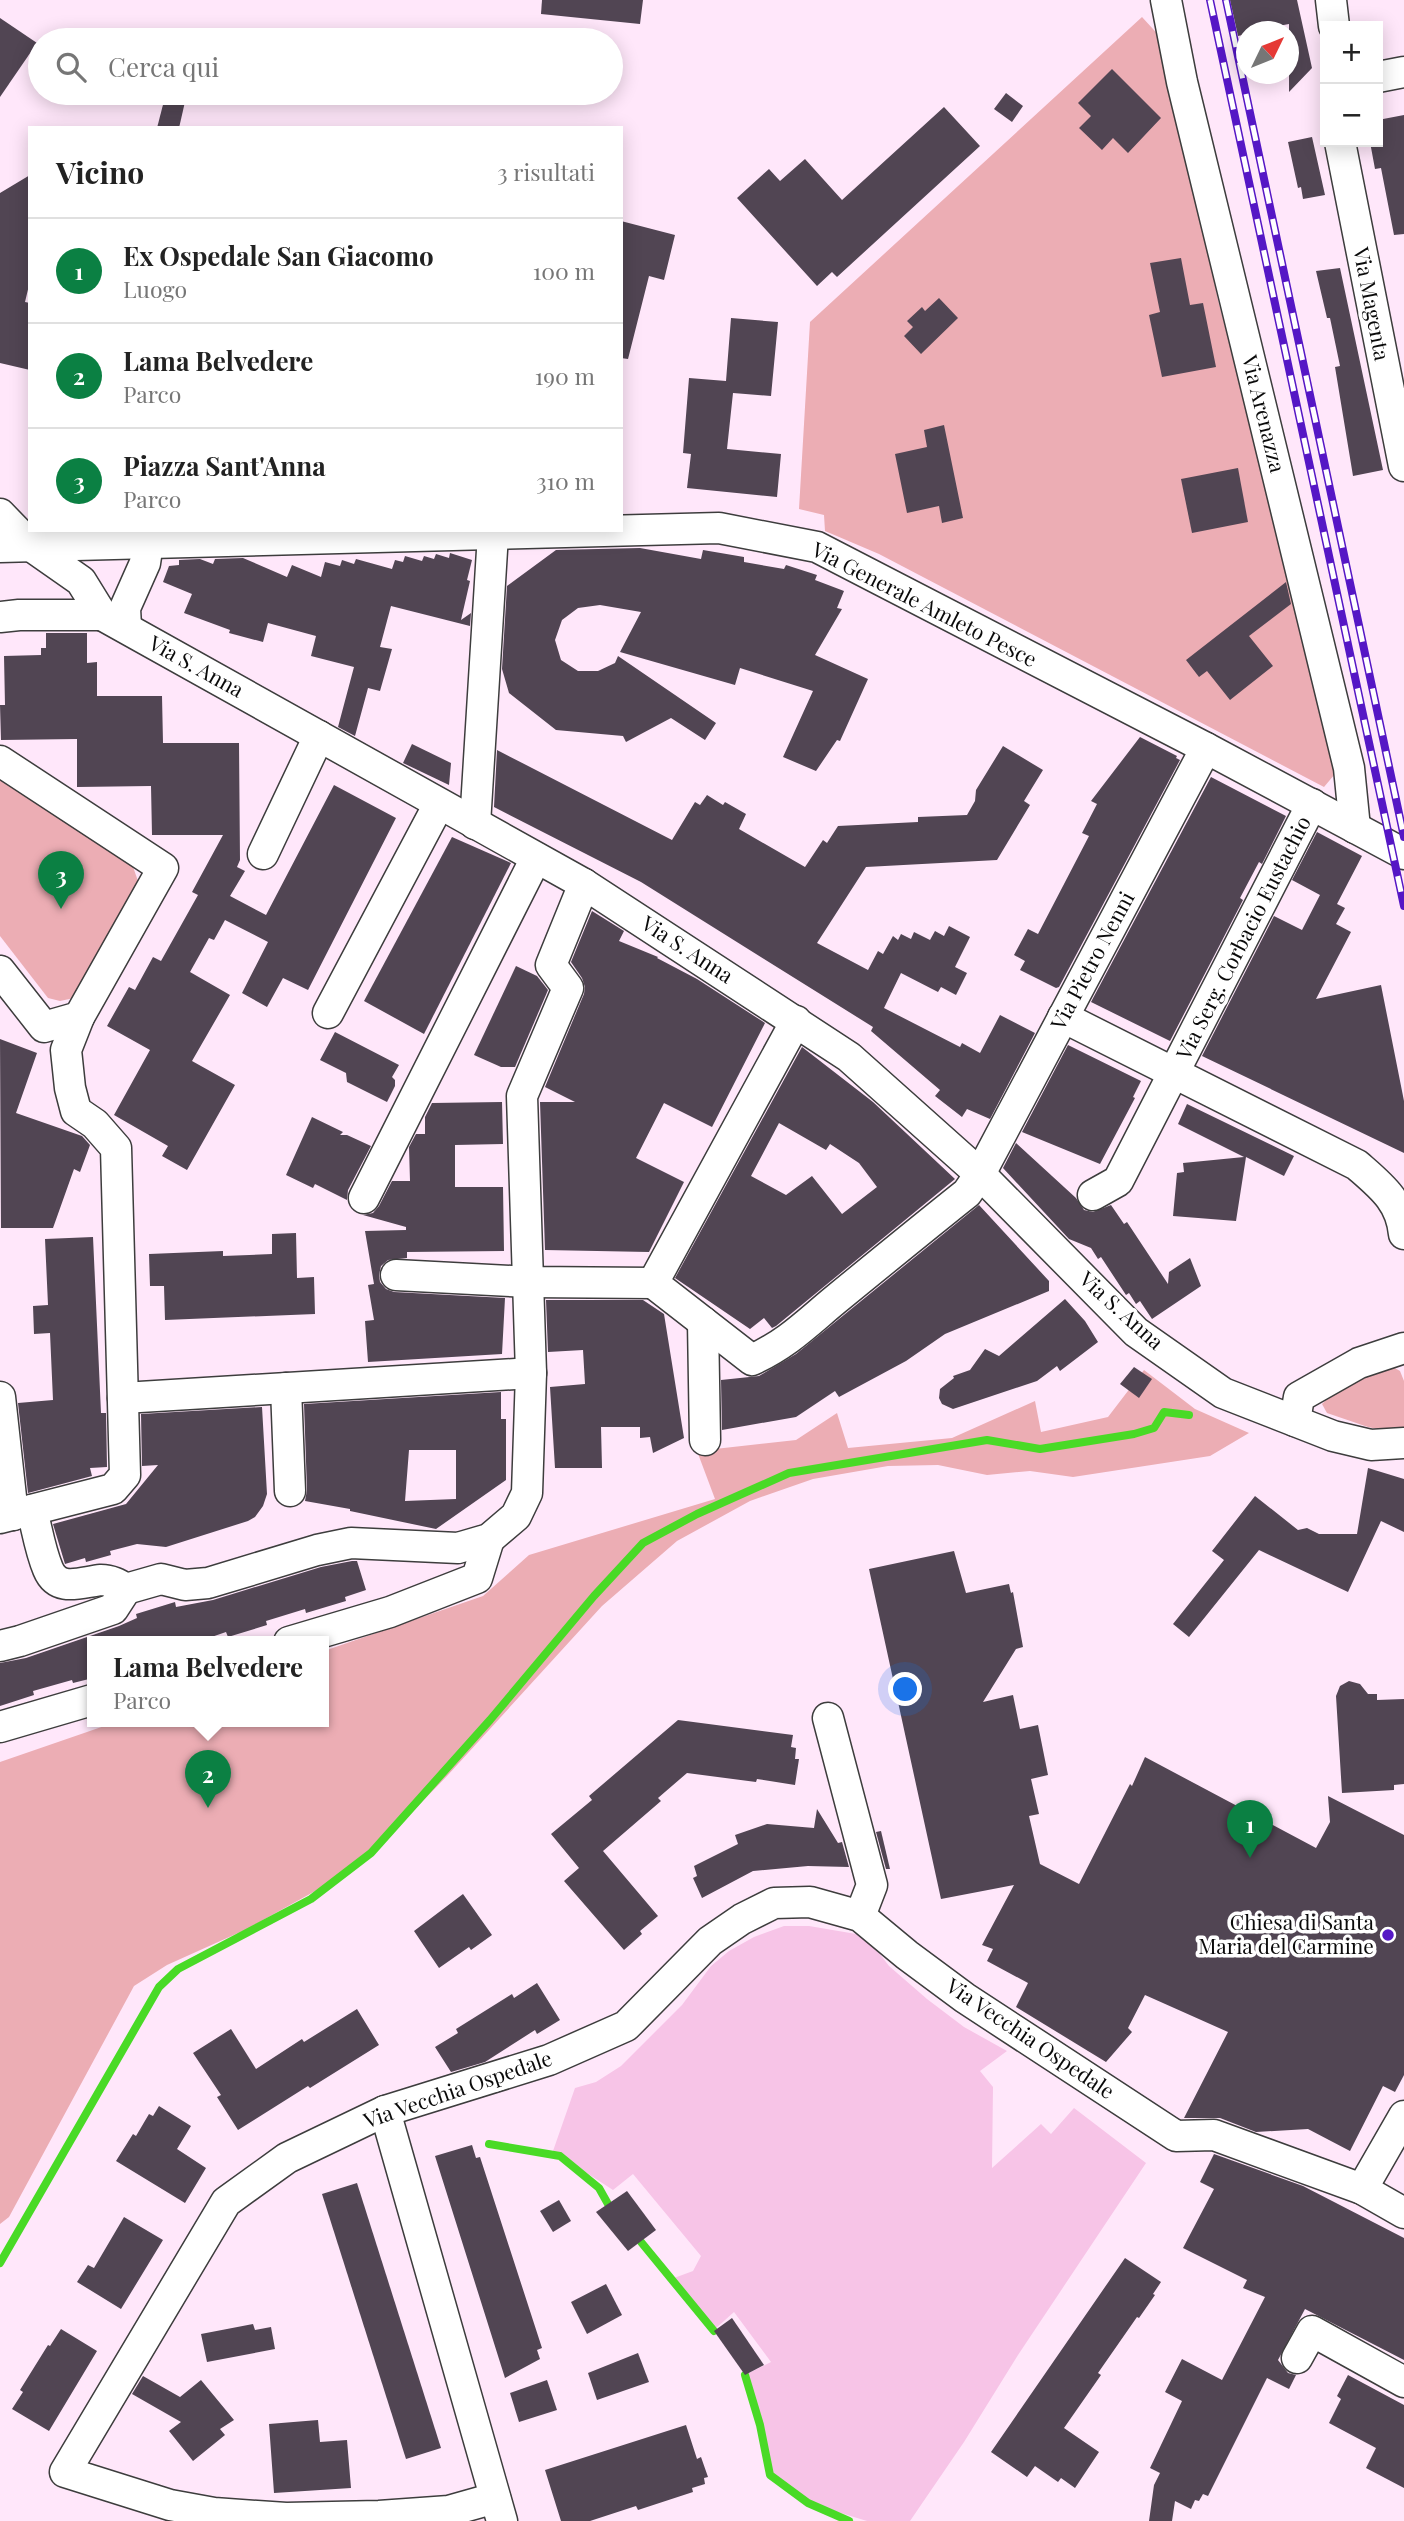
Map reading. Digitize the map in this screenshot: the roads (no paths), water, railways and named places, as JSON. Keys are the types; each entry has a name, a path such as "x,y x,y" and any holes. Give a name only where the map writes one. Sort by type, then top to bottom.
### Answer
{"street":[{"name":"Via Arenazza","path":"1166,0 1185,95 1349,768 1354,828"},
{"path":"1331,0 1333,21"},
{"path":"1383,76 1404,72"},
{"name":"Via Magenta","path":"1341,147 1404,466"},
{"path":"0,514 31,546 82,581 114,621"},
{"name":"Via Generale Amleto Pesce","path":"623,531 719,528 817,547 1206,748 1404,854"},
{"name":"Via Generale Amleto Pesce","path":"0,547 568,532"},
{"path":"475,824 493,534"},
{"path":"114,621 125,608 145,563 148,543"},
{"path":"0,617 19,615 114,621"},
{"name":"Via S. Anna","path":"114,621 584,884 796,1021 849,1057 980,1174 1136,1332 1223,1393 1333,1436 1371,1445"},
{"path":"263,854 319,736"},
{"name":"Via Pietro Nenni","path":"703,1322 752,1360 777,1348 967,1193 980,1174 1206,748"},
{"path":"0,761 163,868 79,1017 65,1050 76,1111 95,1124 116,1148 125,1475 113,1489 15,1514"},
{"path":"328,1013 439,804"},
{"name":"Via Serg. Corbacio Eustachio","path":"1093,1195 1118,1181 1312,804"},
{"path":"364,1198 536,858"},
{"path":"0,1646 113,1609 127,1589 161,1579 185,1585 208,1583 317,1550 351,1544 458,1548 488,1539 516,1516 527,1493 531,1373 522,1096 568,988 551,965 584,884"},
{"path":"0,971 44,1027 79,1017"},
{"name":"Via Serg. Corbacio Eustachio","path":"1063,1017 1357,1165 1388,1193 1403,1218 1404,1234"},
{"path":"653,1283 796,1021"},
{"path":"396,1276 529,1282 653,1283 703,1322 705,1440"},
{"path":"1295,1421 1299,1397 1359,1363 1404,1348"},
{"path":"123,1398 531,1373"},
{"path":"286,1388 290,1491"},
{"path":"0,1397 15,1514 48,1571 57,1581 68,1585 103,1580 117,1583 127,1589"},
{"path":"1371,1445 1404,1443"},
{"path":"1371,1445 1404,1451"},
{"path":"309,1636 390,1612 477,1578 488,1539"},
{"path":"0,1727 87,1702"},
{"path":"828,1718 872,1885 860,1916"},
{"name":"Via Vecchia Ospedale","path":"498,2510 286,2518 214,2513 170,2505 65,2472 226,2202 287,2158 384,2111 549,2060 625,2026 710,1941 742,1919 774,1903 810,1902 860,1916 906,1955 965,1997 1176,2136 1214,2135 1362,2189"},
{"path":"384,2111 498,2510"},
{"path":"1404,2116 1362,2189 1404,2213"},
{"path":"1297,2358 1312,2331 1404,2382"}],"waterway":[{"path":"0,2263 159,1987 178,1969 311,1899 371,1853 643,1543 697,1514 789,1473 987,1440 1040,1449 1134,1434 1154,1428 1164,1412 1189,1415"},
{"path":"489,2144 560,2156 599,2188 608,2204"},
{"path":"641,2242 714,2331"},
{"path":"745,2375 760,2425 770,2475 808,2503 849,2521"}],"railway":[{"path":"1210,0 1404,906"},
{"path":"1226,0 1404,837"}],"place":[{"name":"Piazza Sant'Anna","path":"61,909"},
{"name":"Lama Belvedere","path":"208,1808"},
{"name":"Ex Ospedale San Giacomo","path":"1250,1858"},
{"name":"Chiesa di Santa Maria del Carmine","path":"1388,1935"}]}
